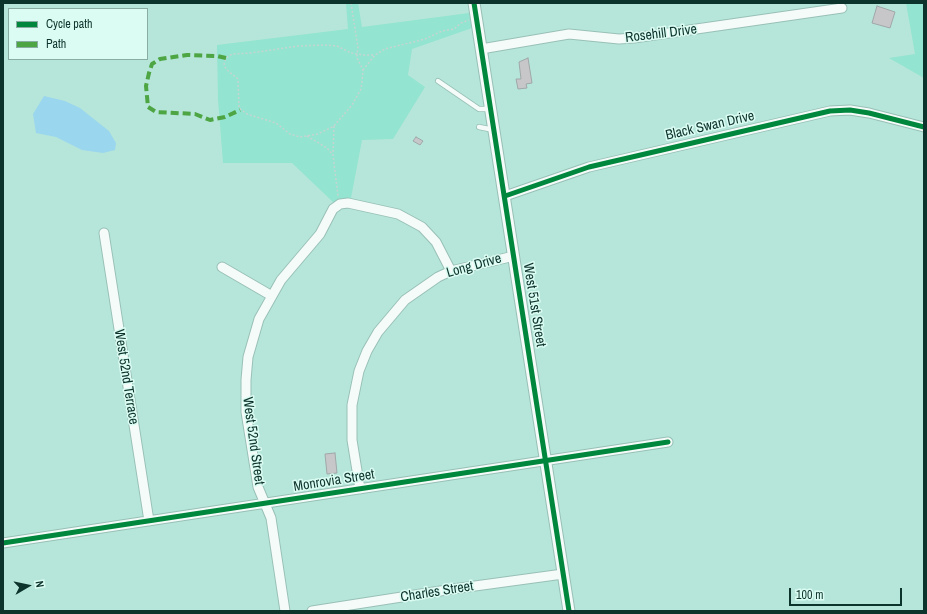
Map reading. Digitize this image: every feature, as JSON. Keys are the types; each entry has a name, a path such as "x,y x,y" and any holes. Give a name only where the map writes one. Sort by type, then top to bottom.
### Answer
{"street":[{"name":"West 51st Street","path":"474,3 569,611"},
{"name":"Rosehill Drive","path":"481,49 569,34 619,39 634,38 842,8"},
{"name":"Black Swan Drive","path":"505,196 589,167 830,111 850,110 869,113 924,127"},
{"path":"344,204 398,214 422,227 436,242 451,271"},
{"name":"West 52nd Street","path":"285,611 271,518 258,487 246,412 246,380 254,335 259,319 281,280 320,234 333,209 344,204"},
{"name":"West 52nd Terrace","path":"104,233 149,521"},
{"name":"Long Drive","path":"360,489 352,440 352,405 359,371 367,351 378,332 405,300 421,287 451,271 514,256"},
{"path":"222,267 272,296"},
{"name":"Monrovia Street","path":"3,543 513,467 546,460 668,442"},
{"name":"Charles Street","path":"312,611 453,589 563,574"}],"lane":[{"path":"438,81 479,109 490,109"},
{"path":"479,127 494,130"}],"path":[{"path":"351,3 357,54 363,70 361,89 358,96 334,126 318,134 295,136 276,123 247,114 240,110 239,82 236,76 225,67 226,58 235,53 251,53 303,45 331,45 357,54 375,55"},
{"path":"363,70 375,55 389,48 425,40 442,31 454,29 464,21 476,19"},
{"path":"334,126 333,155 344,204"},
{"path":"306,136 327,148 333,155"}],"green space":[{"path":"346,3 358,3 362,27 469,13 472,28 412,49 408,75 425,87 393,139 362,140 351,198 334,203 292,163 223,163 218,99 217,45 348,29"},
{"path":"906,3 924,3 924,78 889,58 915,54"}],"water":[{"path":"44,96 65,101 80,108 109,131 116,143 115,150 103,153 82,150 56,137 36,133 33,114"}],"building":[{"path":"877,6 895,12 890,28 872,23"},
{"path":"528,58 532,83 526,84 527,88 518,89 516,79 521,79 519,62"},
{"path":"416,137 423,141 420,145 413,141"},
{"path":"335,453 337,473 327,474 325,454"}],"marked path":[{"path":"226,58 217,56 187,55 160,59 152,64 146,86 148,107 156,112 195,114 210,120 225,117 240,110"}],"cycle path":[{"path":"474,3 569,611"},
{"path":"505,196 589,167 830,111 850,110 869,113 924,127"},
{"path":"3,543 668,442"}]}
